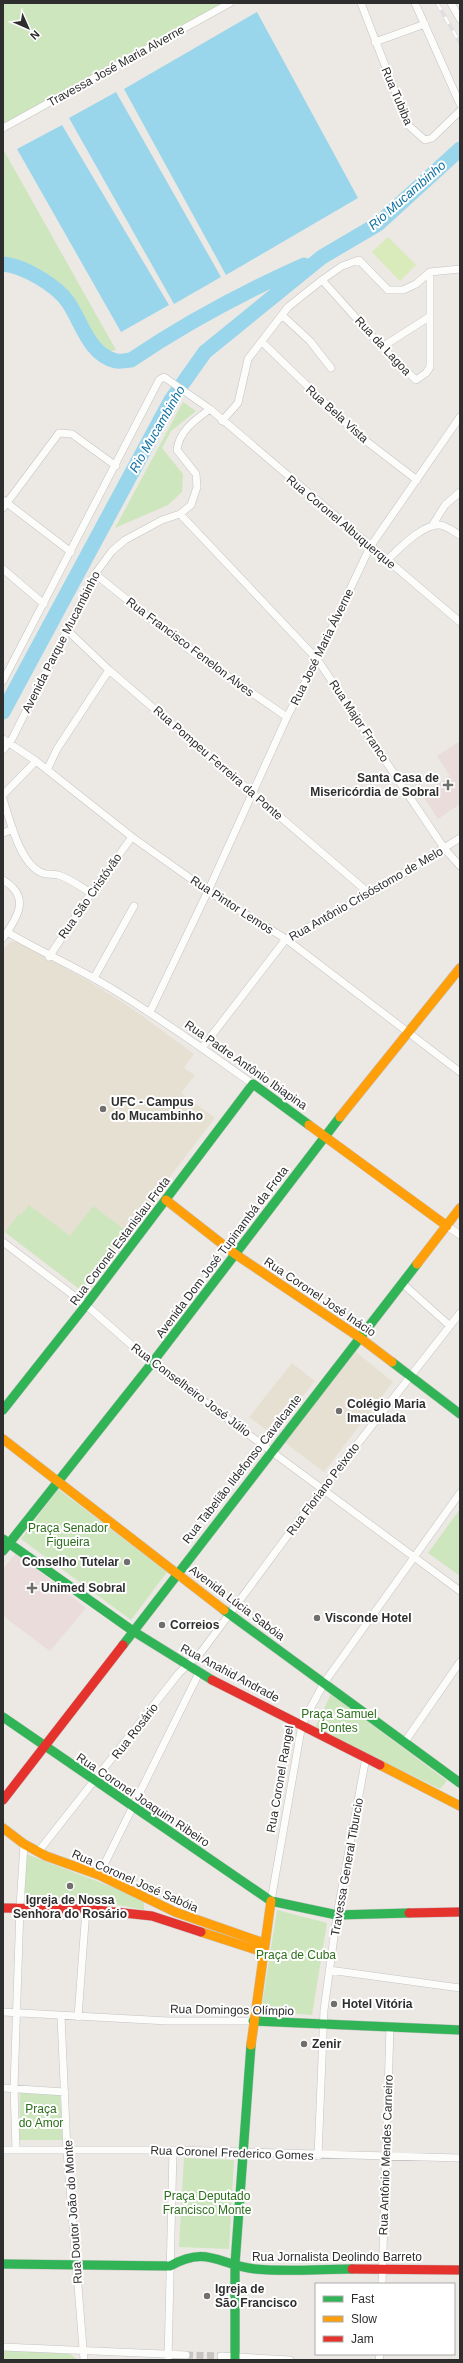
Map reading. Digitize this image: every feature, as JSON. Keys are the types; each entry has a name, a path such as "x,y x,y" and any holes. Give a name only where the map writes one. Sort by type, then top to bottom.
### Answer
{"main road":[{"name":"Avenida Dom José Tupinambá da Frota","path":"3,1551 6,1541 57,1483 152,1363 325,1136 460,968"},
{"name":"Rua Padre Antônio Ibiapina","path":"253,1084 447,1226"},
{"name":"Rua Coronel Estanislau Frota","path":"3,1410 86,1305 253,1084"},
{"name":"Rua Coronel José Inácio","path":"166,1200 235,1254 360,1337 460,1414"},
{"name":"Rua Tabelião Ildefonso Cavalcante","path":"3,1800 460,1208"},
{"name":"Avenida Lúcia Sabóia","path":"3,1439 57,1483 230,1614 404,1743 460,1782"},
{"name":"Rua Anahid Andrade","path":"6,1541 133,1631 187,1666 460,1806"},
{"name":"Rua Coronel Joaquim Ribeiro","path":"3,1717 95,1782 271,1901"},
{"name":"Rua Coronel José Sabóia","path":"3,1828 24,1844 38,1852 99,1875 175,1912 264,1948"},
{"path":"271,1901 337,1915 460,1912"},
{"name":"Rua Coronel Rangel","path":"235,2358 235,2264 253,2021 271,1901"},
{"path":"3,1908 86,1909 152,1916 264,1948"},
{"name":"Rua Domingos Olímpio","path":"253,2021 460,2030"},
{"name":"Rua Jornalista Deolindo Barreto","path":"3,2264 170,2266 178,2261 191,2257 205,2256 224,2259 235,2264 255,2269 460,2270"}],"street":[{"name":"Travessa José Maria Alverne","path":"3,128 230,3"},
{"name":"Rua Tubiba","path":"362,3 375,42 408,125 416,135 425,140 432,138 460,111"},
{"path":"415,3 460,104"},
{"path":"451,3 460,19"},
{"path":"375,42 425,24"},
{"path":"222,421 238,402 248,359 294,302 342,266 359,260 388,290 403,290 416,284 430,272 460,269"},
{"name":"Rua da Lagoa","path":"322,280 410,377 416,380 422,378 430,367 430,272"},
{"path":"283,316 310,341 331,368"},
{"path":"382,347 429,317"},
{"name":"Rua Bela Vista","path":"262,342 357,434 417,480"},
{"name":"Rua Coronel Albuquerque","path":"116,466 159,380 167,378 210,409 222,421 386,561 460,622"},
{"name":"Avenida Parque Mucambinho","path":"3,750 6,741 67,630 95,574 112,551 125,540 162,520 180,514 191,505 195,496 197,482 196,474 176,450 185,429 210,409"},
{"name":"Rua José Maria Álverne","path":"150,1012 208,891 287,717 317,659 370,547 460,417"},
{"path":"3,681 44,604 116,466 72,434 59,433 4,504 71,552"},
{"path":"386,561 414,536 432,526 445,505 460,492"},
{"name":"Rua Major Franco","path":"180,514 317,659 444,848 460,866"},
{"path":"432,526 448,528 460,535"},
{"path":"3,569 44,604"},
{"name":"Rua Francisco Fenelon Alves","path":"95,574 197,655 287,717"},
{"name":"Rua Pompeu Ferreira da Ponte","path":"67,630 109,670 370,894"},
{"path":"47,770 57,749 109,670"},
{"name":"Rua Pintor Lemos","path":"6,741 47,770 132,837 208,891 286,939 460,1072"},
{"path":"3,795 36,762"},
{"path":"3,798 13,829 25,856 35,869 48,875 60,875 91,893"},
{"path":"3,833 13,829"},
{"name":"Rua São Cristóvão","path":"49,956 91,893 132,837"},
{"name":"Rua Antônio Crisóstomo de Melo","path":"202,1048 286,939 370,894 460,838"},
{"path":"3,880 15,889 20,899 17,917 5,935"},
{"path":"94,978 134,906"},
{"name":"Rua Padre Antônio Ibiapina","path":"5,935 94,978 150,1012 253,1084"},
{"name":"Rua Padre Antônio Ibiapina","path":"447,1226 460,1235"},
{"name":"Rua Conselheiro José Júlio","path":"3,1242 86,1305 152,1363 460,1590"},
{"path":"402,1283 450,1326"},
{"name":"Rua Floriano Peixoto","path":"187,1666 202,1651 323,1488 410,1376 458,1318"},
{"name":"Rua Coronel Rangel","path":"271,1901 302,1724 324,1683 460,1493"},
{"path":"404,1743 460,1662"},
{"name":"Rua Rosário","path":"38,1852 95,1782 179,1673 187,1666"},
{"path":"99,1875 199,1673"},
{"name":"Travessa General Tiburcio","path":"318,2156 323,2025 329,1970 337,1915 366,1757"},
{"path":"16,2150 14,2088 18,2014 20,1908 24,1844"},
{"path":"78,2017 86,1909"},
{"path":"329,1970 460,1988"},
{"name":"Rua Domingos Olímpio","path":"3,2012 168,2021 253,2021"},
{"name":"Rua Doutor João do Monte","path":"61,2016 67,2151 84,2360"},
{"name":"Rua Antônio Mendes Carneiro","path":"382,2283 390,2027"},
{"path":"3,2088 64,2092"},
{"name":"Rua Coronel Frederico Gomes","path":"3,2150 173,2150 244,2154 460,2158"},
{"path":"168,2357 173,2150"},
{"path":"3,2348 83,2350 168,2357 186,2355"},
{"path":"221,2356 290,2360"}],"shaded area":[{"name":"Santa Casa de Misericórdia de Sobral","path":"460,741 460,804 438,819 422,794 450,776 437,756"},
{"name":"UFC - Campus do Mucambinho","path":"10,942 18,942 87,980 130,1007 194,1054 184,1068 195,1075 181,1093 215,1118 82,1291 3,1231 3,949"},
{"name":"Colégio Maria Imaculada","path":"356,1352 393,1382 324,1472 283,1441"},
{"path":"292,1363 315,1381 272,1434 249,1417"},
{"name":"Unimed Sobral","path":"16,1553 86,1608 50,1651 3,1616 3,1569"}],"green space":[{"path":"3,3 228,3 3,128"},
{"path":"3,149 116,350 102,353 86,337 68,301 37,275 15,265 3,264"},
{"path":"388,237 416,265 400,281 372,252"},
{"path":"183,402 196,411 171,431 162,448 183,474 182,492 168,505 115,528"},
{"path":"29,1205 70,1236 93,1206 128,1232 82,1291 5,1232 19,1214 21,1215"},
{"name":"Praça Senador Figueira","path":"58,1489 167,1572 131,1620 21,1539"},
{"path":"460,1509 460,1576 428,1553"},
{"name":"Praça Samuel Pontes","path":"331,1694 447,1781 440,1789 315,1728"},
{"path":"21,1852 133,1895 144,1903 144,1910 104,1902 58,1900 18,1904"},
{"name":"Praça de Cuba","path":"277,1910 327,1923 312,2015 261,2011"},
{"name":"Praça do Amor","path":"20,2091 60,2093 63,2140 19,2140"},
{"name":"Praça Deputado Francisco Monte","path":"184,2158 234,2160 229,2249 179,2247"},
{"path":"3,2350 70,2354 78,2360 3,2360"}],"water":[{"path":"257,12 358,198 226,275 124,89"},
{"path":"116,92 221,277 174,304 69,118"},
{"path":"62,125 169,305 121,332 17,149"}],"waterway":[{"name":"Rio Mucambinho","path":"3,712 171,400 205,352 322,257 378,224 460,149"},
{"path":"3,264 30,272 56,289 68,302 92,345 106,357 116,361 131,360 173,333 216,309 259,286 304,265"}],"tunnel":[{"path":"186,2355 221,2356"}],"railway":[{"path":"437,3 460,43"}],"traffic: fast":[{"path":"3,1410 86,1305 253,1084 309,1125"},
{"path":"3,1551 152,1363 340,1117"},
{"path":"123,1645 417,1264"},
{"path":"392,1362 460,1414"},
{"path":"3,1539 133,1631 212,1680"},
{"path":"224,1610 460,1783"},
{"path":"3,1717 271,1901 337,1915 409,1913"},
{"path":"253,2021 460,2030"},
{"path":"235,2360 235,2264 251,2045"},
{"path":"3,2264 170,2266 194,2257 204,2257 213,2258 242,2267 267,2270 352,2269"}],"traffic: slow":[{"path":"340,1117 460,968"},
{"path":"309,1125 447,1226"},
{"path":"166,1200 235,1254 359,1337 392,1362"},
{"path":"417,1264 460,1208"},
{"path":"3,1439 224,1610"},
{"path":"380,1765 460,1806"},
{"path":"3,1828 24,1844 46,1856 99,1875 175,1912 264,1943"},
{"path":"251,2045 271,1901"},
{"path":"201,1932 263,1952"}],"traffic: jam":[{"path":"3,1800 123,1645"},
{"path":"212,1680 380,1765"},
{"path":"3,1908 86,1909 152,1916 201,1932"},
{"path":"409,1913 460,1912"},
{"path":"352,2269 460,2270"}],"place":[{"name":"Santa Casa de Misericórdia de Sobral","path":"448,785"},
{"name":"UFC - Campus do Mucambinho","path":"103,1109"},
{"name":"Colégio Maria Imaculada","path":"339,1411"},
{"name":"Conselho Tutelar","path":"127,1562"},
{"name":"Unimed Sobral","path":"32,1588"},
{"name":"Visconde Hotel","path":"317,1618"},
{"name":"Correios","path":"162,1625"},
{"name":"Igreja de Nossa Senhora do Rosário","path":"70,1886"},
{"name":"Hotel Vitória","path":"334,2004"},
{"name":"Zenir","path":"304,2044"},
{"name":"Igreja de São Francisco","path":"207,2296"}]}
